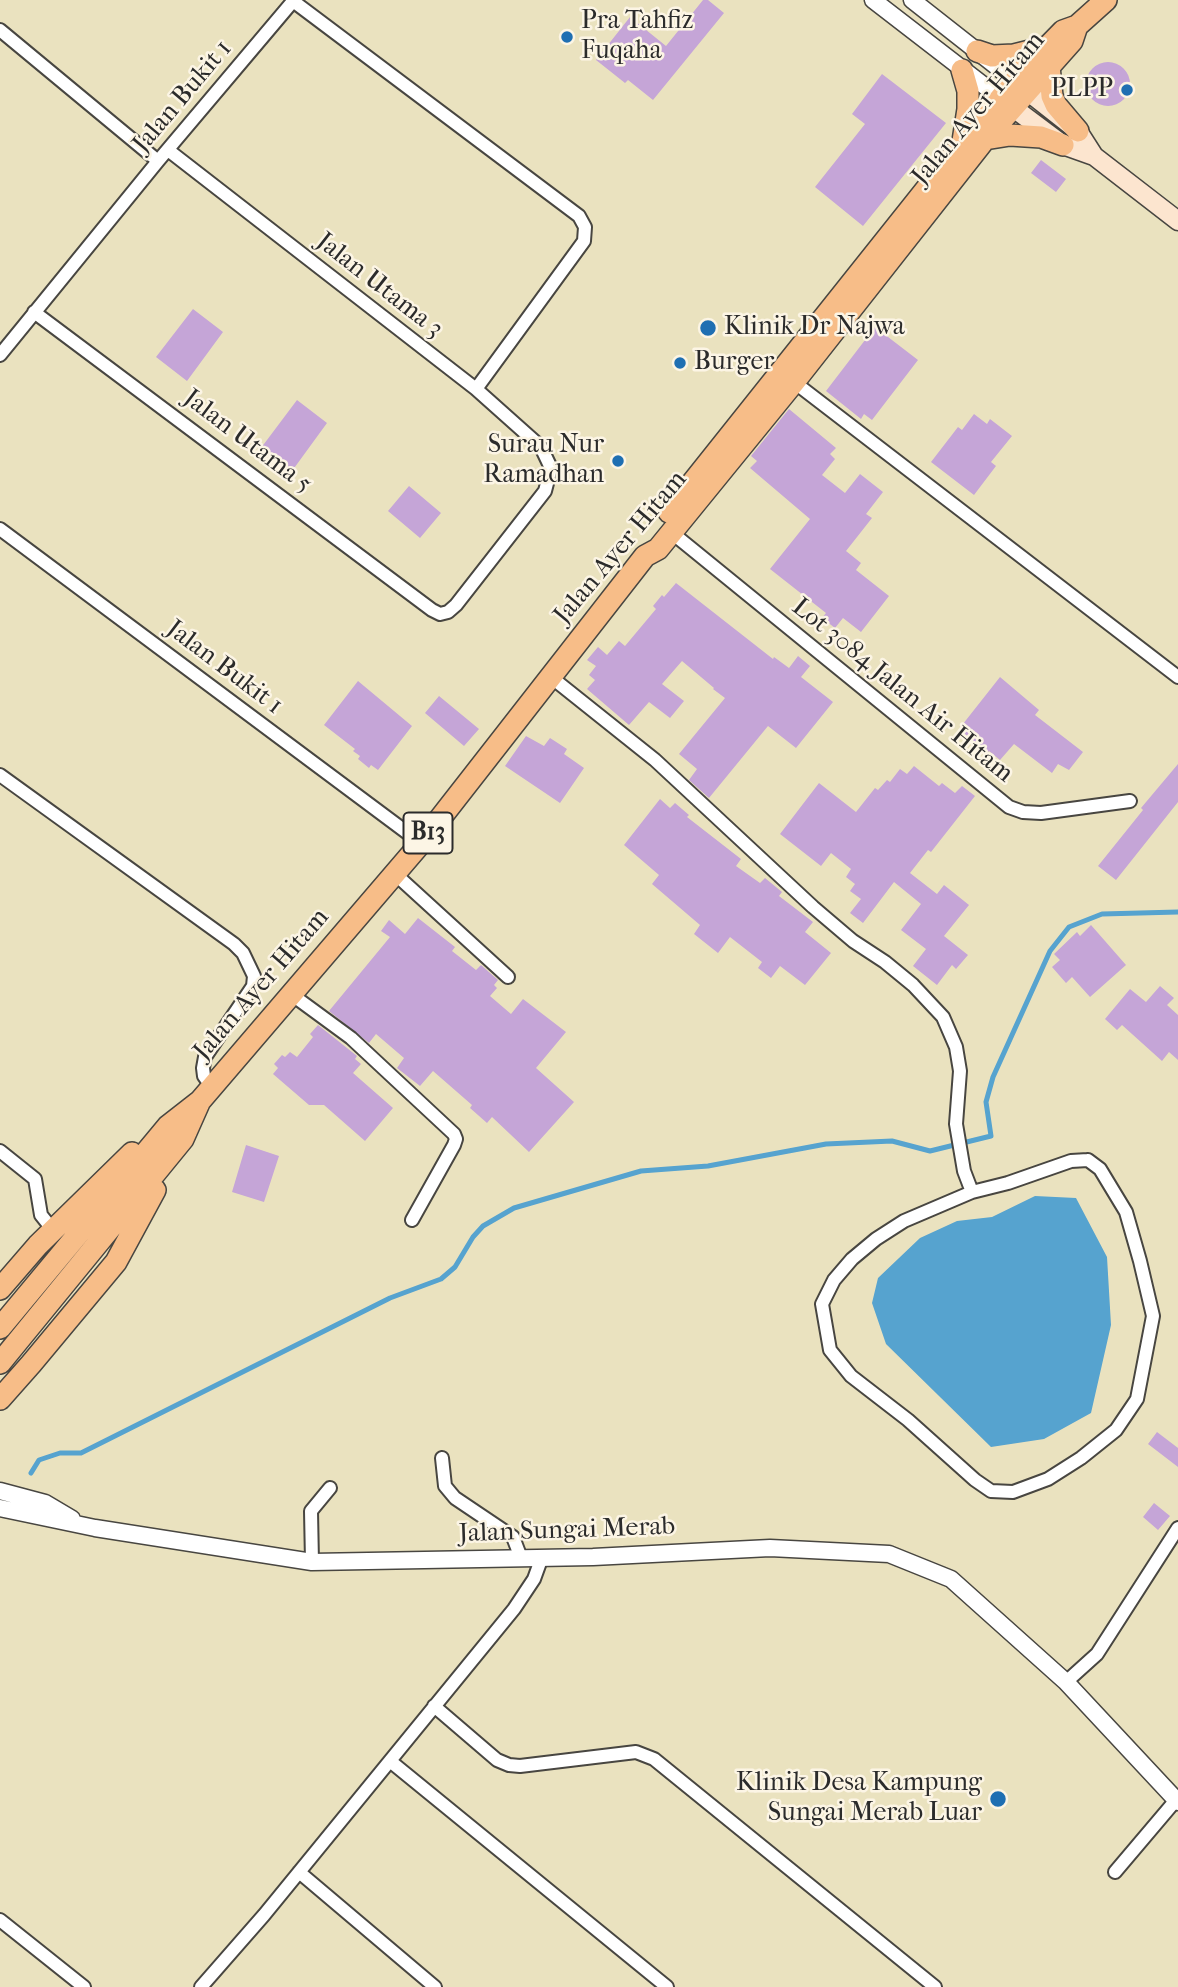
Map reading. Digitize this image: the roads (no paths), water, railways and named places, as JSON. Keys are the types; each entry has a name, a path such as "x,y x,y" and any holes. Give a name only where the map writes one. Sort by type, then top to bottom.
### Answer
{"main road":[{"path":"645,556 647,540 962,143 1007,103 1048,57 1063,31 1077,26 1105,0"},
{"path":"977,51 992,56 1048,57"},
{"path":"1048,57 1052,96 1070,138"},
{"path":"962,70 968,91 968,109 962,143"},
{"path":"1021,86 1070,138"},
{"path":"1007,103 1070,138 1178,221"},
{"name":"Jalan Ayer Hitam","path":"149,1165 206,1094 421,843 645,556 658,550 794,382 985,139 1007,103"},
{"path":"985,139 1010,135 1070,138"},
{"path":"0,1289 53,1230 136,1149 176,1132"},
{"path":"0,1399 116,1262 176,1132"},
{"name":"B13","path":"0,1328 149,1165"},
{"name":"B13","path":"0,1363 149,1165"}],"street":[{"path":"873,0 1007,103"},
{"path":"912,0 1021,86"},
{"path":"294,1 579,216 585,228 584,241 476,389"},
{"name":"Jalan Bukit 1","path":"0,355 158,161 294,1"},
{"path":"0,30 158,161"},
{"name":"Jalan Utama 3","path":"168,150 476,389 541,447 551,468"},
{"name":"Jalan Utama 5","path":"34,312 440,614 448,612 456,605 545,492 551,468"},
{"path":"794,382 1178,677"},
{"name":"Jalan Bukit 1","path":"0,529 421,843"},
{"name":"Lot 3084 Jalan Air Hitam","path":"671,533 1009,807 1023,812 1041,813 1130,801"},
{"path":"551,677 640,748 813,907 913,985 943,1017 956,1047 960,1071 956,1124 964,1171 972,1192"},
{"path":"0,775 243,953 254,976 253,986 205,1057 203,1068 206,1094"},
{"path":"394,873 508,977"},
{"path":"291,994 351,1038 454,1134 454,1145 412,1220"},
{"path":"0,1151 35,1178 41,1215 53,1230"},
{"path":"1088,1160 1100,1169 1126,1212 1153,1316 1137,1399 1116,1430 1048,1479 1013,1493 991,1490 975,1480 908,1420 851,1376 830,1350 822,1304 834,1280 852,1259 876,1239 904,1221 972,1192 1008,1183 1071,1161 1088,1160"},
{"path":"442,1458 445,1486 455,1499 513,1537 521,1558"},
{"path":"312,1562 311,1511 330,1488"},
{"name":"Jalan Sungai Merab","path":"0,1491 45,1503 80,1523"},
{"name":"Jalan Sungai Merab","path":"0,1508 40,1518 312,1562 593,1557 770,1548 889,1554 951,1579 1066,1682 1177,1801"},
{"path":"1066,1682 1097,1654 1178,1528"},
{"path":"201,1987 299,1872 514,1609 534,1579 542,1557"},
{"path":"435,1706 497,1760 509,1765 534,1765 636,1752 654,1759 935,1987"},
{"path":"390,1761 667,1987"},
{"path":"1115,1872 1177,1801"},
{"path":"299,1872 435,1987"},
{"path":"0,1920 84,1987"}],"water":[{"path":"1035,1196 1076,1198 1107,1257 1111,1325 1091,1413 1044,1439 991,1447 886,1344 872,1303 878,1278 920,1238 957,1221 992,1217"}],"waterway":[{"path":"31,1473 39,1460 60,1453 81,1453 390,1298 441,1279 455,1267 483,1226 514,1208 641,1171 708,1166 826,1144 892,1141 930,1151 991,1136 986,1102 993,1077 1050,951 1069,927 1102,914 1178,912"}],"place":[{"name":"Pra Tahfiz Fuqaha","path":"567,37"},
{"name":"PLPP","path":"1127,90"},
{"name":"Klinik Dr Najwa","path":"708,328"},
{"name":"Burger","path":"680,363"},
{"name":"Surau Nur Ramadhan","path":"618,461"},
{"name":"Klinik Desa Kampung Sungai Merab Luar","path":"998,1799"}]}
